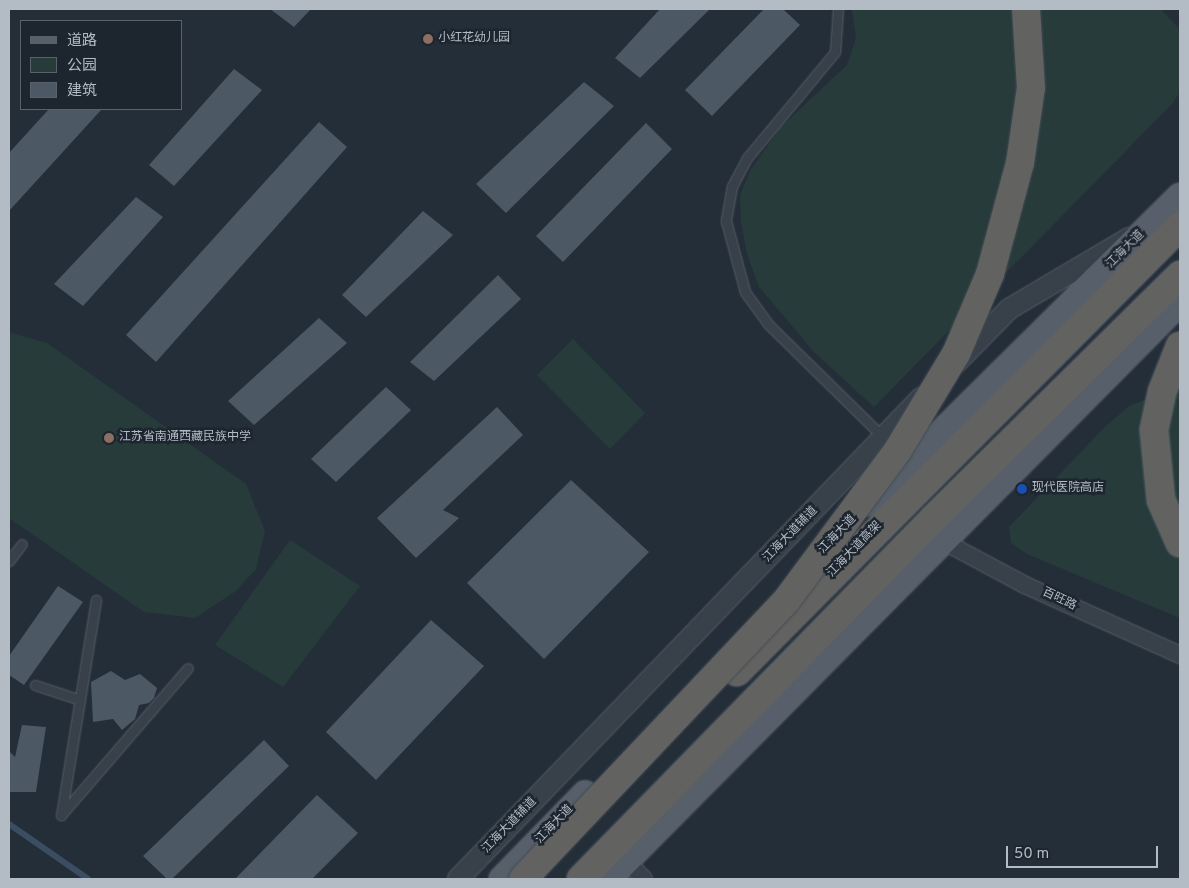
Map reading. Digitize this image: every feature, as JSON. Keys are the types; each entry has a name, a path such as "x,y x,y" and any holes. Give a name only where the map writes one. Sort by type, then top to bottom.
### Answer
{"highway":[{"path":"524,879 786,601 898,450 956,354 990,274 1020,163 1031,88 1026,9"},
{"name":"江海大道高架","path":"536,879 927,476 1180,226"},
{"path":"581,879 934,518 1180,275"},
{"path":"1180,346 1162,392 1154,430 1161,500 1180,542"}],"main road":[{"path":"1152,224 1180,182"},
{"name":"江海大道","path":"502,879 909,463 1180,196"},
{"path":"617,870 941,540 1180,302"}],"street":[{"name":"江海大道辅道","path":"458,879 883,436 1009,308 1152,224"},
{"name":"百旺路","path":"941,540 1025,584 1180,655"},
{"path":"617,870 644,879"}],"lane":[{"path":"838,9 835,52 748,158 732,186 726,221 745,292 763,316 883,436"},
{"path":"9,561 22,544"},
{"path":"96,600 61,815 188,668"},
{"path":"36,685 80,700"}],"green space":[{"path":"852,9 1161,9 1180,30 1180,92 1173,103 874,407 814,352 759,287 747,254 741,222 740,195 751,169 782,126 847,65 856,38"},
{"path":"9,332 47,343 246,484 265,531 256,569 236,591 195,618 144,612 9,518"},
{"path":"573,339 645,413 610,449 537,375"},
{"path":"1180,358 1180,618 1027,554 1011,543 1009,527 1104,428 1129,406 1150,398"},
{"path":"290,540 360,586 283,687 215,645"}],"building":[{"path":"270,9 311,9 294,27"},
{"path":"660,9 710,9 640,78 615,58"},
{"path":"764,9 783,9 800,25 712,116 685,90"},
{"path":"234,69 262,90 174,186 149,165"},
{"path":"584,82 614,106 506,213 476,184"},
{"path":"48,110 101,110 9,211 9,153"},
{"path":"319,122 347,147 156,362 126,335"},
{"path":"646,123 672,149 563,262 536,236"},
{"path":"136,197 163,217 83,306 54,284"},
{"path":"423,211 453,235 366,317 342,295"},
{"path":"498,275 521,299 434,381 410,362"},
{"path":"319,318 347,343 254,425 228,401"},
{"path":"386,387 411,410 336,482 311,459"},
{"path":"497,407 523,435 443,510 459,518 416,558 377,518"},
{"path":"571,480 649,552 544,659 467,583"},
{"path":"58,586 83,602 24,685 9,675 9,656"},
{"path":"431,620 484,666 376,780 326,732"},
{"path":"111,671 125,680 140,674 157,688 154,698 149,703 139,705 135,719 122,730 113,719 93,722 91,682"},
{"path":"22,725 46,727 36,792 9,792 9,751 15,757"},
{"path":"264,740 289,766 172,879 167,879 143,856"},
{"path":"317,795 358,833 312,879 235,879"}],"waterway":[{"path":"9,824 88,879"}],"place":[{"name":"小红花幼儿园","path":"428,39"},
{"name":"江苏省南通西藏民族中学","path":"109,438"},
{"name":"现代医院·高店","path":"1022,489"}]}
